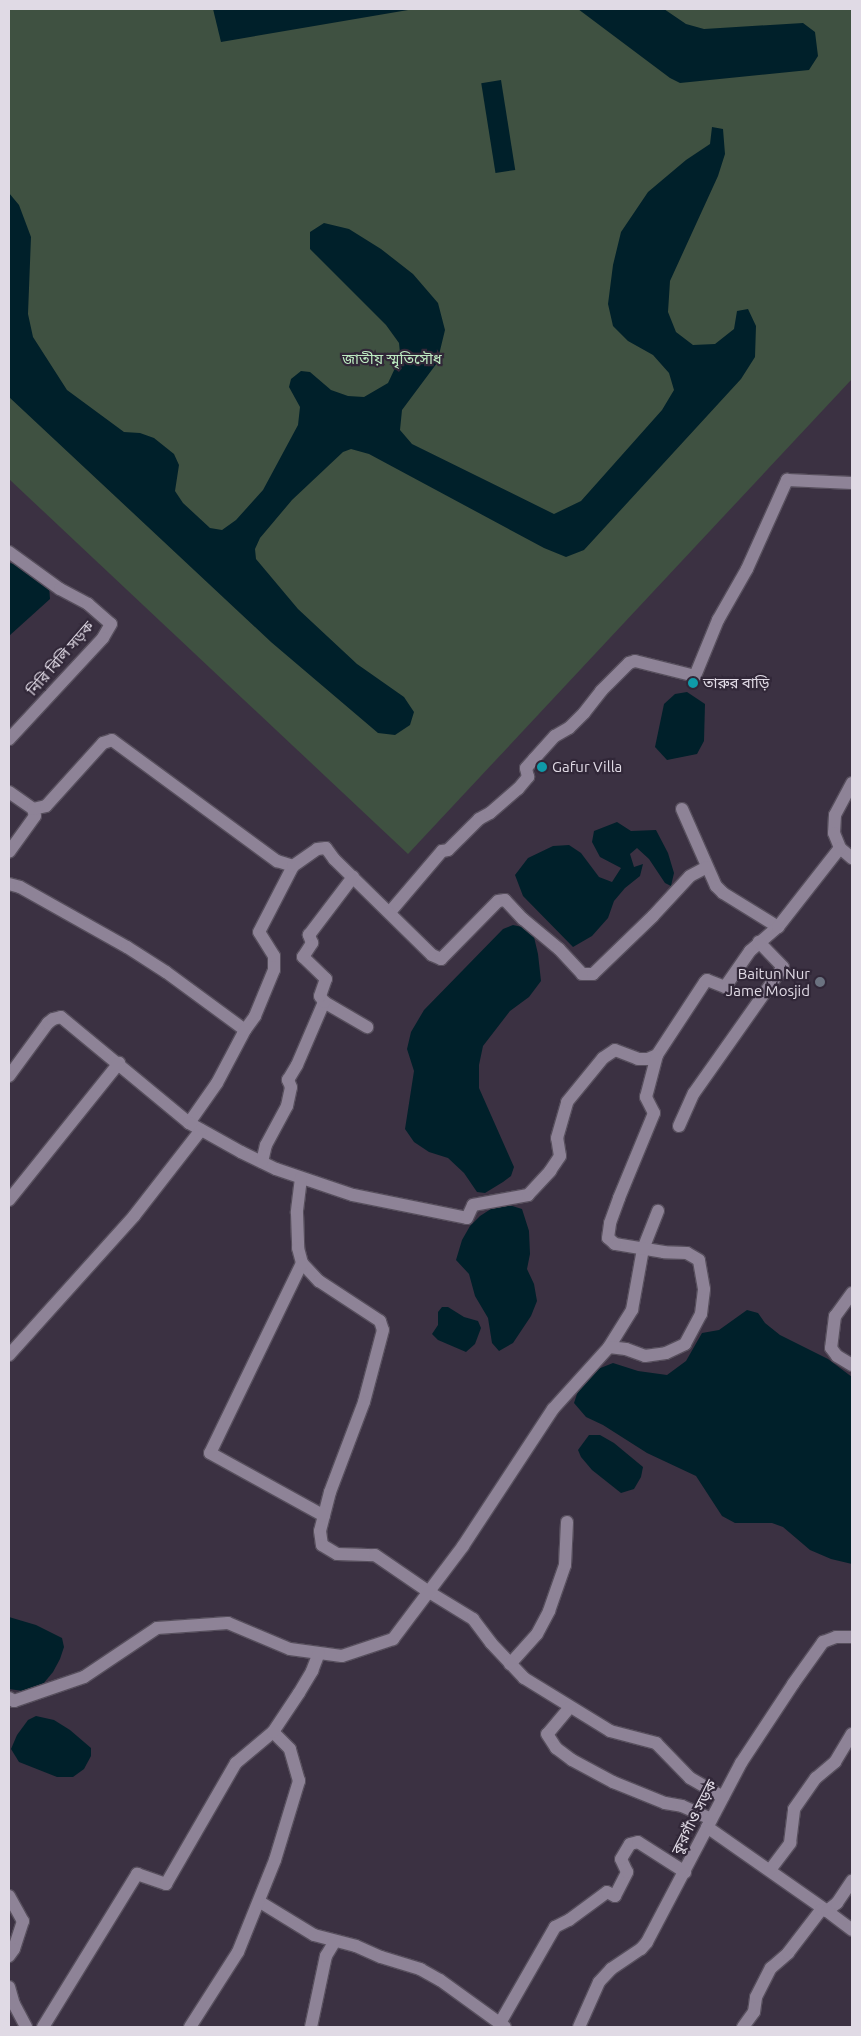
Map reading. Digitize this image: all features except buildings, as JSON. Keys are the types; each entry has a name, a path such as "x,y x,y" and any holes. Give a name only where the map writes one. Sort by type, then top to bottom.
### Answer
{"street":[{"path":"390,912 442,851 448,850 479,818 490,813 518,789 528,777 526,768 530,763 555,736 578,719 601,691 629,663 635,660 695,676 718,620 747,569 787,480 852,483"},
{"name":"নিরি বিলি সড়ক","path":"9,552 60,589 88,604 111,624 103,638 9,739"},
{"path":"33,810 46,806 103,743 112,740 269,856 277,861 293,866"},
{"path":"852,783 834,815 834,834 840,848 852,858"},
{"path":"9,792 33,810 35,816 9,852"},
{"path":"682,810 707,867 723,893 778,927"},
{"path":"189,1123 217,1083 245,1030 255,1016 274,970 274,956 259,932 293,866 316,849 326,848 432,955 441,959 498,901 505,900 523,919 559,949 582,974 593,974 653,916 690,876 707,867"},
{"path":"609,1347 626,1349 644,1356 666,1353 685,1344 701,1314 704,1288 699,1260 687,1253 614,1244 608,1238 610,1223 618,1198 654,1113 646,1097 657,1055 705,982 708,980 724,987 759,942 778,927 840,848"},
{"path":"354,877 309,935 312,943 303,957 326,979 320,996 324,1002 368,1027"},
{"path":"9,884 20,888 127,947 166,972 245,1030"},
{"path":"679,1126 694,1093 783,967 759,942"},
{"path":"262,1162 266,1145 287,1106 291,1086 288,1080 297,1066 313,1023 324,1002"},
{"path":"9,1076 48,1023 61,1016 189,1123 262,1162 301,1178 353,1195 467,1218 473,1206 528,1195 550,1171 560,1156 557,1138 567,1102 602,1058 615,1050 638,1059 648,1059 657,1055"},
{"path":"9,1200 119,1063"},
{"path":"9,1355 134,1216 201,1130"},
{"path":"301,1178 297,1213 298,1248 302,1263 319,1281 380,1321 383,1330 364,1402 330,1492 320,1531 322,1545 337,1554 375,1555 473,1619 491,1643 524,1678 610,1731 656,1743 690,1778 723,1797"},
{"path":"9,1698 14,1701 84,1677 157,1628 228,1623 290,1649 342,1656 393,1639 463,1546 553,1409 609,1347 632,1310 643,1249 658,1210"},
{"path":"302,1263 210,1453 324,1516"},
{"path":"852,1293 835,1316 830,1348 837,1356 852,1365"},
{"path":"510,1664 537,1634 548,1611 565,1565 567,1522"},
{"name":"কুরগাঁও সড়ক","path":"579,2027 599,1982 611,1969 641,1949 647,1942 741,1763 824,1642 836,1637 852,1637"},
{"path":"42,2027 137,1874 166,1884 236,1763 273,1732 312,1671 319,1653"},
{"path":"570,1707 547,1734 556,1748 572,1760 614,1782 665,1803 682,1806 709,1823 852,1930"},
{"path":"190,2027 238,1952 260,1902 299,1781 290,1749 273,1732"},
{"path":"770,1870 790,1843 794,1809 816,1778 834,1762 852,1734"},
{"path":"260,1902 314,1935 420,1969 503,2025 556,1927 570,1920 607,1892 614,1896 627,1872 621,1859 630,1844 638,1842 685,1872"},
{"path":"827,1911 836,1903 852,1881"},
{"path":"9,1896 23,1921 14,1949 9,1956"},
{"path":"743,2027 754,2012 756,1997 771,1968 788,1954 821,1910 827,1911"},
{"path":"311,2027 326,1956 335,1941"},
{"path":"9,1987 14,2004 26,2027"}],"green space":[{"name":"জাতীয় স্মৃতিসৌধ","path":"9,9 852,9 852,379 408,854 9,479"}],"water":[{"path":"213,9 414,9 221,42"},
{"path":"578,9 664,9 686,24 704,29 803,23 815,32 818,56 809,70 680,83 670,78"},
{"path":"501,80 515,170 495,173 481,83"},
{"path":"712,127 723,129 725,154 718,176 670,281 668,312 676,332 693,345 715,344 734,329 737,311 748,309 756,326 755,357 741,379 584,550 566,557 544,548 369,454 351,449 343,452 292,500 260,538 255,549 256,559 298,609 357,664 404,697 414,712 410,725 395,735 378,733 271,642 9,397 9,193 19,205 31,237 28,314 33,337 67,390 124,432 140,433 154,438 174,454 179,465 175,491 183,503 210,528 222,530 236,520 263,490 298,425 300,407 289,387 291,379 301,371 310,372 331,390 348,396 364,397 388,383 396,366 400,353 399,343 386,325 310,249 310,232 324,223 349,229 381,249 413,274 438,303 445,330 437,363 402,410 400,430 412,444 554,514 581,501 662,410 674,390 669,373 653,355 628,341 613,326 608,304 613,265 621,232 648,192 686,160 710,144"},
{"path":"9,563 22,565 49,586 50,599 9,636"},
{"path":"687,692 705,704 704,741 697,754 667,760 655,747 664,704 675,694"},
{"path":"617,822 631,831 656,830 668,853 674,873 671,886 665,883 649,859 637,848 630,854 634,867 643,864 640,876 625,888 614,901 608,918 592,936 573,947 523,896 515,875 528,858 553,846 569,845 581,853 599,877 612,882 621,868 600,857 592,842 594,831"},
{"path":"513,925 522,927 534,937 541,981 529,997 510,1011 483,1046 479,1065 479,1088 514,1167 511,1176 485,1193 477,1192 464,1173 448,1158 429,1152 414,1142 405,1129 414,1071 407,1049 411,1032 424,1010 503,929"},
{"path":"509,1205 522,1209 529,1231 530,1254 527,1269 534,1284 537,1301 531,1316 513,1343 499,1351 492,1343 488,1318 475,1296 469,1274 456,1260 462,1240 470,1226 480,1216 494,1207"},
{"path":"442,1307 448,1307 464,1317 478,1321 481,1328 475,1344 466,1352 438,1340 432,1334 438,1325 438,1312"},
{"path":"747,1310 758,1313 765,1323 780,1335 828,1359 852,1377 852,1564 831,1559 810,1550 783,1527 772,1523 735,1523 722,1516 696,1476 647,1453 603,1425 586,1417 574,1403 579,1388 598,1369 613,1363 638,1371 667,1375 686,1361 702,1333 719,1330"},
{"path":"589,1435 600,1435 614,1443 643,1467 641,1477 634,1489 621,1493 592,1470 581,1457 578,1450"},
{"path":"9,1617 36,1625 62,1638 64,1647 53,1672 43,1684 30,1692 9,1689"},
{"path":"36,1716 54,1720 70,1730 91,1748 91,1756 84,1769 73,1777 57,1777 19,1762 11,1749 17,1735 28,1720"}],"place":[{"name":"তারুর বাড়ি","path":"693,683"},
{"name":"Gafur Villa","path":"542,767"},
{"name":"Baitun Nur Jame Mosjid","path":"820,982"}]}
